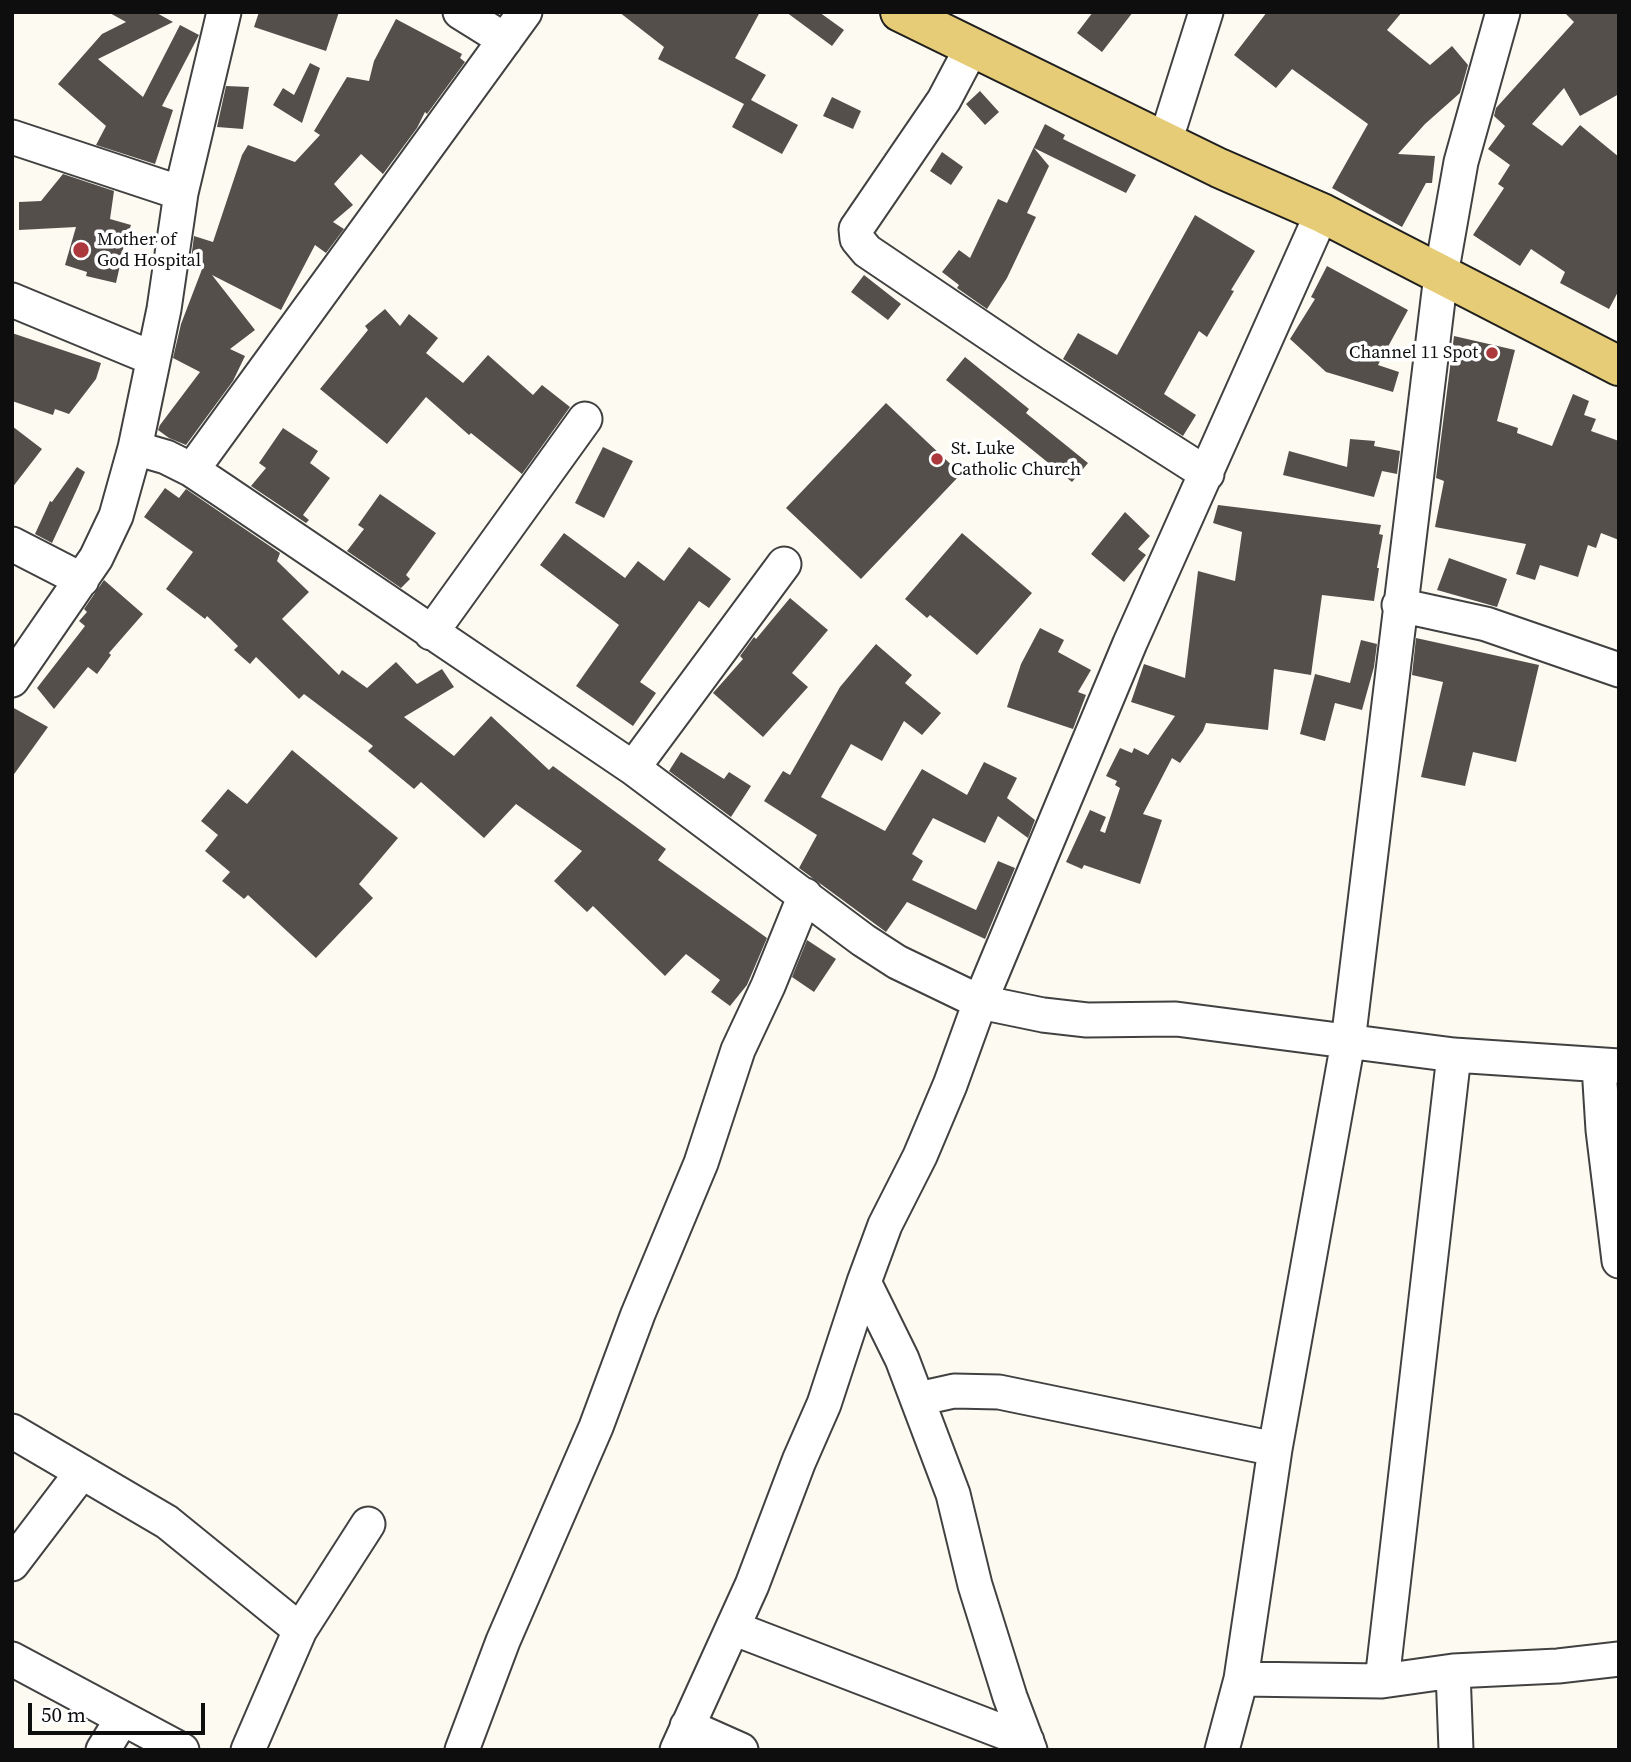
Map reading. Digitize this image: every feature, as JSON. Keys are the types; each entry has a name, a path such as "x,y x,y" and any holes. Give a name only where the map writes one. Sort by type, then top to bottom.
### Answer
{"main road":[{"path":"923,17 972,47 1165,142 1322,213 1619,366"}],"street":[{"path":"12,680 96,558 116,516 135,448 164,309 181,193 224,12"},
{"path":"460,12 505,40"},
{"path":"192,470 525,12"},
{"path":"1165,142 1206,12"},
{"path":"1222,1750 1241,1679 1275,1449 1348,1042 1441,275 1461,162 1503,12"},
{"path":"972,47 944,100 856,229 857,239 867,250 1033,363 1207,474"},
{"path":"12,137 181,193"},
{"path":"741,1750 682,1738 752,1585 799,1461 824,1404 885,1225 920,1156 945,1097 980,1002 1130,643 1322,213"},
{"path":"12,300 152,358"},
{"path":"431,633 585,419"},
{"path":"135,448 166,457 192,470 634,768 863,940 897,962 980,1002 1043,1015 1087,1020 1176,1019 1454,1055 1609,1066 1603,1130 1619,1261"},
{"path":"17,551 82,580"},
{"path":"634,768 784,564"},
{"path":"1399,605 1486,624 1619,670"},
{"path":"462,1750 503,1641 596,1427 638,1314 701,1163 738,1050 768,986 805,895"},
{"path":"1382,1681 1454,1055"},
{"path":"864,1282 902,1359 953,1494 975,1585 1028,1746"},
{"path":"918,1399 954,1391 999,1392 1275,1449"},
{"path":"12,1431 167,1522 300,1630"},
{"path":"12,1564 82,1472"},
{"path":"248,1750 300,1630 368,1524"},
{"path":"733,1628 1028,1746"},
{"path":"12,1659 182,1750"},
{"path":"1241,1679 1382,1681 1453,1671 1558,1666 1619,1659"},
{"path":"1453,1671 1456,1750"},
{"path":"103,1750 122,1719"}],"building":[{"path":"108,12 155,12 173,22 98,59 143,97 180,25 199,35 162,106 173,110 155,164 96,145 106,126 58,84 102,34 126,22"},
{"path":"259,12 339,12 326,51 254,27"},
{"path":"619,12 760,12 735,58 766,75 751,100 798,125 782,154 732,127 744,104 658,59 664,47"},
{"path":"786,12 819,12 844,30 832,46"},
{"path":"1093,12 1133,12 1102,52 1077,33"},
{"path":"1267,12 1402,12 1387,30 1430,65 1452,46 1468,65 1460,93 1425,124 1398,154 1435,156 1432,183 1426,183 1402,227 1332,188 1368,124 1292,69 1276,88 1234,55"},
{"path":"1564,12 1619,12 1619,94 1580,116 1564,88 1532,124 1562,146 1580,125 1619,157 1619,290 1609,309 1560,283 1565,272 1531,249 1520,266 1473,235 1504,188 1498,184 1510,165 1488,149 1505,126 1494,116 1496,108 1574,22"},
{"path":"396,19 462,54 460,58 465,62 427,114 425,112 417,128 383,174 361,154 334,184 353,205 333,222 344,229 326,253 315,245 281,310 212,275 255,330 230,349 245,356 233,381 186,445 169,438 158,430 160,425 200,372 173,358 181,324 204,264 191,259 194,236 213,242 242,155 248,145 295,162 320,135 314,131 347,77 369,81 374,61"},
{"path":"310,63 320,68 302,123 273,105 283,88 294,95"},
{"path":"226,86 249,87 243,129 217,127"},
{"path":"980,91 999,112 985,125 966,104"},
{"path":"832,97 861,111 853,129 823,116"},
{"path":"1045,124 1065,135 1063,139 1136,175 1126,193 1034,148 1049,166 1027,213 1036,217 1007,278 987,309 957,288 959,285 942,272 959,250 970,258 998,199 1007,203"},
{"path":"942,152 963,167 951,185 930,171"},
{"path":"63,174 114,191 110,219 131,225 119,261 116,283 86,276 87,272 65,265 76,227 19,230 19,202 41,201"},
{"path":"1195,215 1255,251 1207,337 1199,331 1164,394 1196,415 1183,436 1063,359 1078,333 1117,355"},
{"path":"1327,266 1408,310 1378,365 1399,372 1393,392 1326,372 1290,339 1315,299 1311,297"},
{"path":"864,275 901,304 888,320 851,292"},
{"path":"385,309 400,326 409,314 438,338 426,353 463,383 488,355 533,395 542,385 570,407 522,474 471,433 469,435 426,397 387,444 320,389 368,330 365,326"},
{"path":"12,333 101,363 96,379 69,414 55,409 53,415 12,401"},
{"path":"1454,336 1515,350 1497,421 1518,428 1517,433 1552,446 1573,394 1589,401 1584,415 1596,419 1591,431 1619,441 1619,540 1601,533 1596,548 1588,545 1578,577 1540,565 1535,580 1516,574 1526,544 1435,527 1444,481 1436,478"},
{"path":"965,357 1029,409 1026,413 1088,463 1072,482 946,380"},
{"path":"886,403 961,474 861,579 786,508"},
{"path":"12,426 42,449 12,488"},
{"path":"283,428 318,451 310,463 330,478 303,515 309,520 306,523 251,486 266,468 259,463"},
{"path":"1350,439 1375,441 1374,446 1400,451 1397,474 1382,471 1374,497 1283,475 1289,451 1347,467"},
{"path":"603,447 633,461 604,518 575,503"},
{"path":"77,467 85,472 52,543 35,534 50,501 52,502"},
{"path":"165,488 179,498 186,489 280,553 277,561 309,592 282,619 339,675 342,670 367,688 396,662 417,684 442,669 454,687 404,717 454,756 491,716 549,770 553,766 666,849 658,860 767,938 747,985 730,1006 711,992 720,980 686,954 665,976 593,906 587,912 554,881 582,851 516,804 484,838 421,782 414,789 368,751 373,746 304,694 299,699 256,657 250,664 234,650 238,646 207,616 205,619 166,589 193,552 144,517"},
{"path":"380,494 436,533 406,575 410,579 401,588 347,551 364,529 358,525"},
{"path":"1218,505 1381,525 1379,534 1383,535 1374,601 1322,595 1311,675 1274,669 1268,730 1206,723 1180,763 1172,758 1143,814 1162,820 1140,884 1084,865 1082,869 1066,862 1090,810 1106,817 1100,831 1105,833 1120,788 1115,785 1117,781 1106,776 1120,748 1132,753 1134,748 1148,755 1175,716 1131,702 1144,664 1185,678 1198,571 1235,581 1242,532 1213,523"},
{"path":"1125,512 1150,536 1138,549 1146,555 1124,582 1091,554"},
{"path":"564,533 625,578 638,561 664,581 689,547 731,579 709,608 699,601 640,682 656,693 633,726 576,686 619,625 540,565"},
{"path":"962,533 1032,593 977,655 930,615 927,618 905,599"},
{"path":"1449,558 1507,579 1497,607 1437,590"},
{"path":"104,580 143,614 109,653 111,655 97,674 88,667 54,709 37,688 85,626 79,621 87,612 84,609"},
{"path":"790,598 828,630 792,673 808,687 763,737 713,693 743,659 740,656 754,637 756,639"},
{"path":"1040,628 1064,640 1058,652 1091,670 1078,692 1086,695 1073,729 1007,707 1021,664"},
{"path":"1416,638 1539,665 1516,762 1473,752 1465,786 1421,777 1443,682 1412,675"},
{"path":"1361,640 1377,644 1374,667 1362,710 1335,703 1325,741 1300,734 1315,674 1350,683"},
{"path":"876,644 912,675 905,683 941,713 922,735 904,721 882,761 851,744 821,797 885,831 922,769 967,795 984,762 1017,778 1007,798 1035,820 1028,838 998,816 985,843 933,818 912,854 923,861 912,880 976,910 998,861 1015,868 985,939 907,902 886,932 799,868 817,835 764,801 783,771 790,775 840,687"},
{"path":"12,707 48,727 12,777"},
{"path":"292,750 398,838 359,884 373,898 316,958 248,895 244,899 222,881 230,872 205,851 218,835 201,821 228,789 247,804"},
{"path":"681,752 724,779 729,772 751,786 731,817 669,771"},
{"path":"807,940 836,959 814,992 792,977"}],"place":[{"name":"Mother of God Hospital","path":"81,250"},
{"name":"Channel 11 Spot","path":"1492,353"},
{"name":"St. Luke Catholic Church","path":"937,459"}]}
